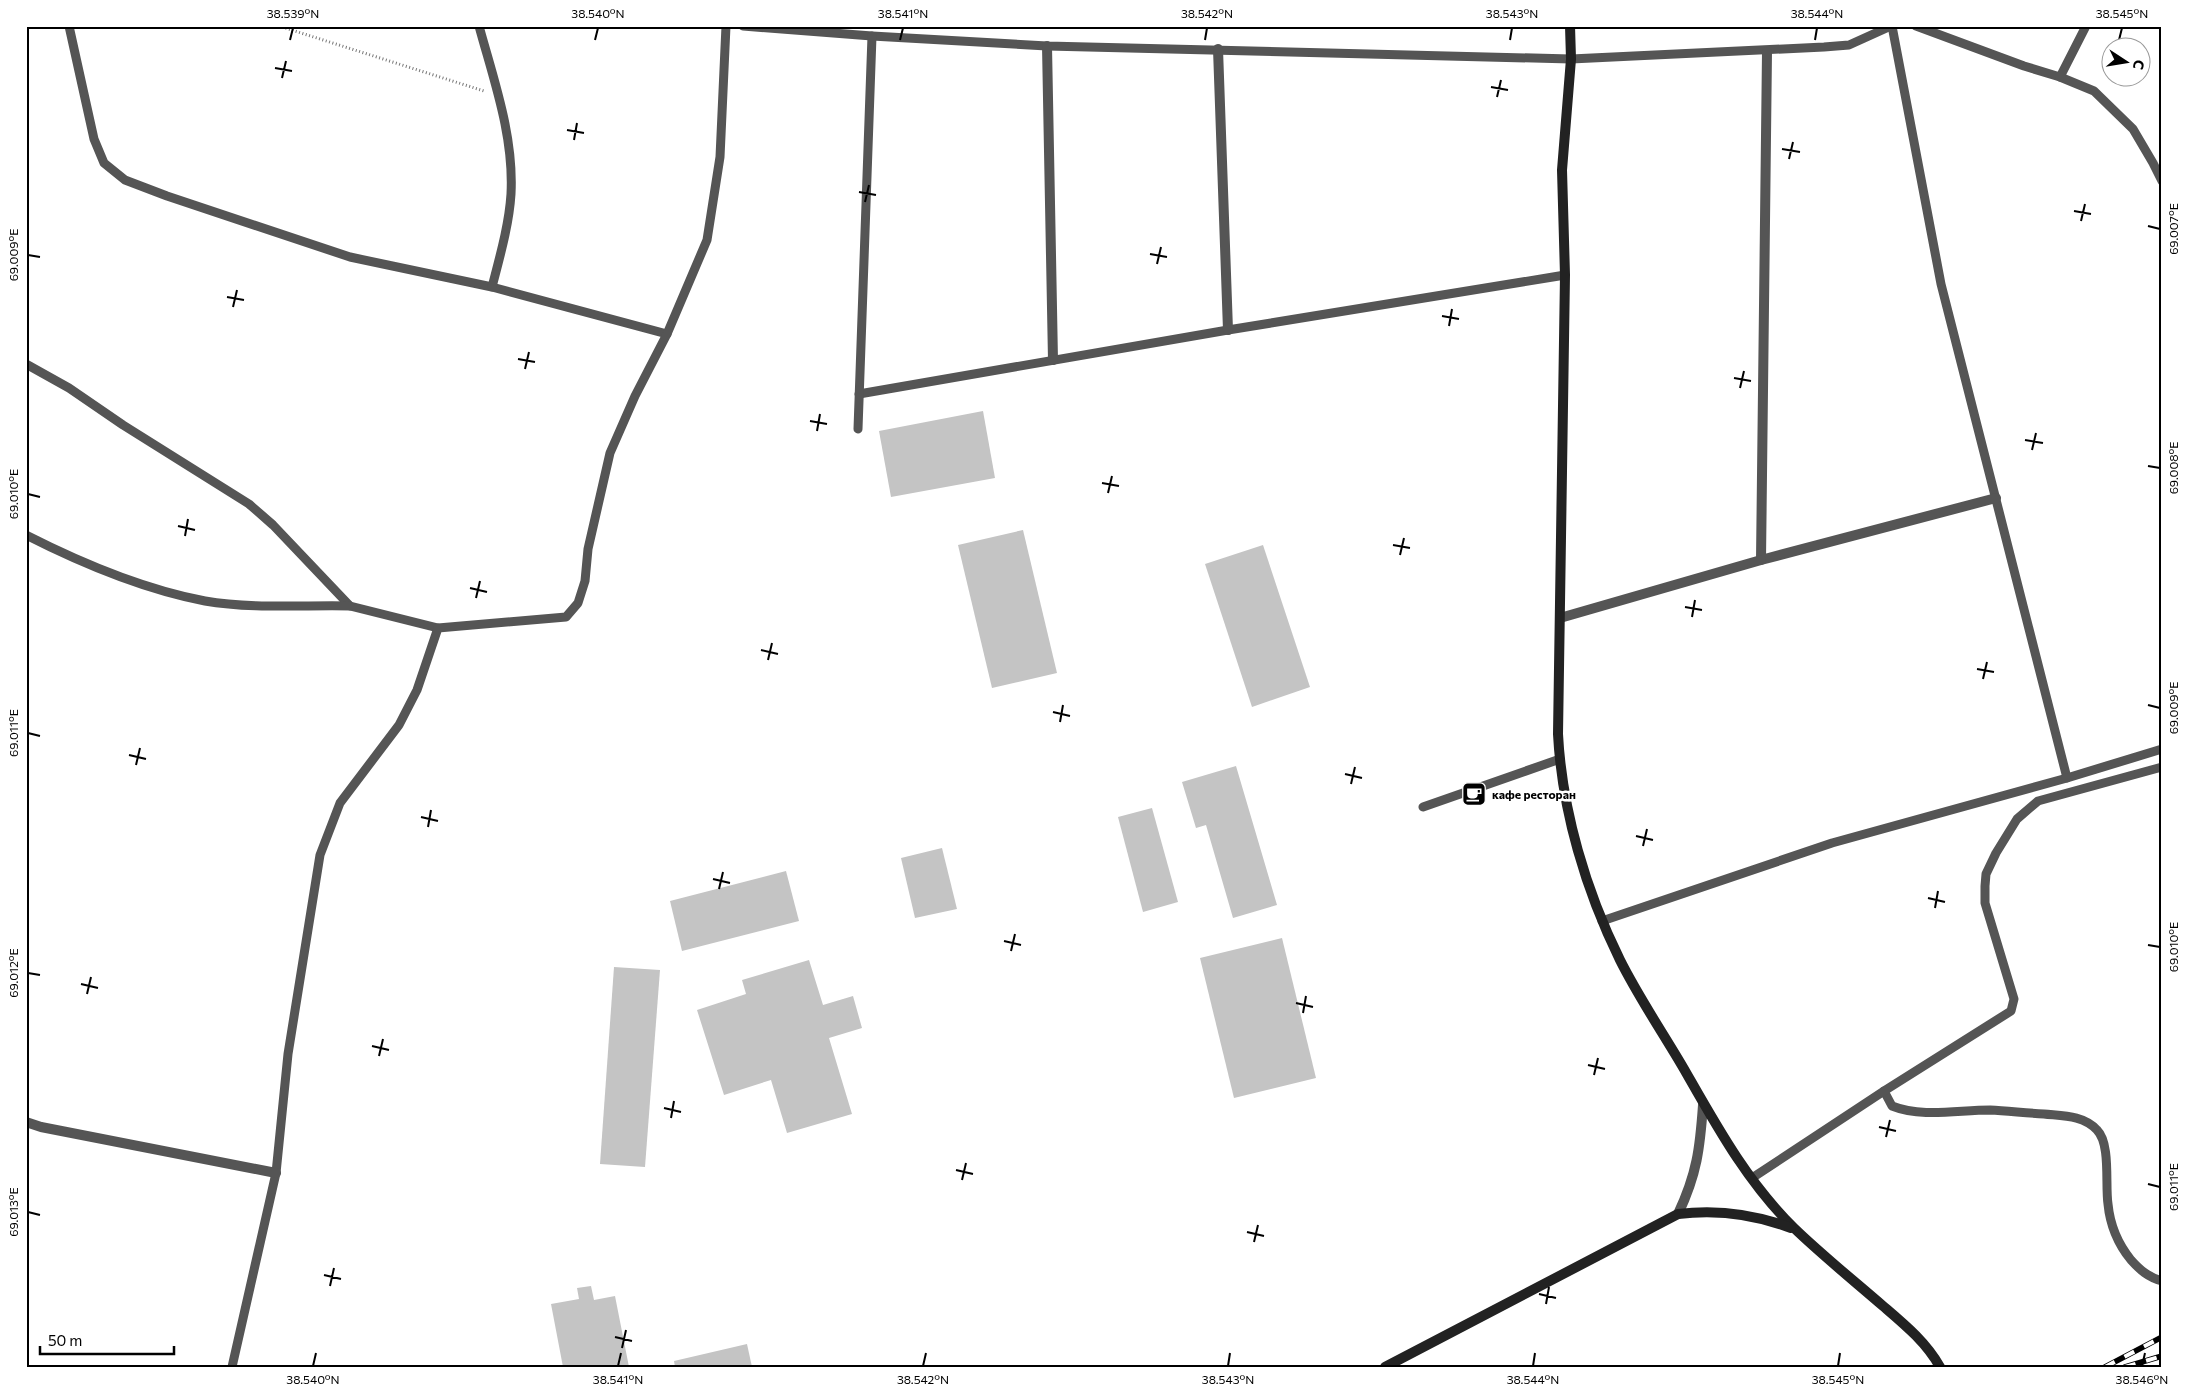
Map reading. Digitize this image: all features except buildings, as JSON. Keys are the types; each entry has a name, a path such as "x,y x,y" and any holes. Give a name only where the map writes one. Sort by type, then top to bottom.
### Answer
{"main road":[{"path":"1570,26 1571,59 1562,170 1564,275 1560,759 1566,800 1577,846 1602,921 1621,962 1703,1105 1752,1178 1770,1203 1795,1229 1919,1338 1940,1367"},
{"path":"1385,1367 1678,1214 1720,1211 1762,1219 1795,1229"}],"street":[{"path":"1048,46 1053,360"},
{"path":"1218,49 1228,330"},
{"path":"1761,560 1767,52"},
{"path":"1560,618 1761,560 1996,498"},
{"path":"1678,1214 1698,1162 1703,1105"},
{"path":"26,1122 50,1129 276,1173"}],"lane":[{"path":"68,26 94,139 104,163 125,180 167,196 350,257 492,287 667,334"},
{"path":"479,26 508,140 511,193 506,230 492,287"},
{"path":"26,535 118,578 205,601 237,604 350,606 438,628 566,617 578,603 585,581 588,550 610,453 635,396 667,334 707,240 720,158 726,26"},
{"path":"742,26 872,36 1048,46 1571,59 1767,52 1850,45 1891,26 1941,284 2067,778"},
{"path":"1916,26 2094,91 2133,129 2162,181"},
{"path":"2060,77 2086,26"},
{"path":"858,429 872,36"},
{"path":"859,394 1228,330 1564,275"},
{"path":"26,364 69,388 123,425 249,504 273,525 350,606"},
{"path":"232,1367 276,1173 288,1054 320,855 340,803 403,716 417,690 438,628"},
{"path":"1602,921 1832,843 2067,778 2162,749"},
{"path":"1423,807 1560,759"},
{"path":"1752,1178 1884,1090 2011,1011 2014,999 1985,903 1985,886 1986,874 1996,853 2017,819 2038,801 2162,767"},
{"path":"1884,1090 1892,1106 1913,1112 1991,1110 2071,1116 2090,1123 2100,1132 2106,1155 2108,1204 2113,1229 2125,1252 2139,1269 2150,1277 2162,1281"}],"path":[{"path":"279,26 498,95"}],"railway":[{"path":"2105,1367 2162,1337"},
{"path":"2125,1367 2162,1356"}],"place":[{"name":"кафе ресторан","path":"1474,794"}]}
